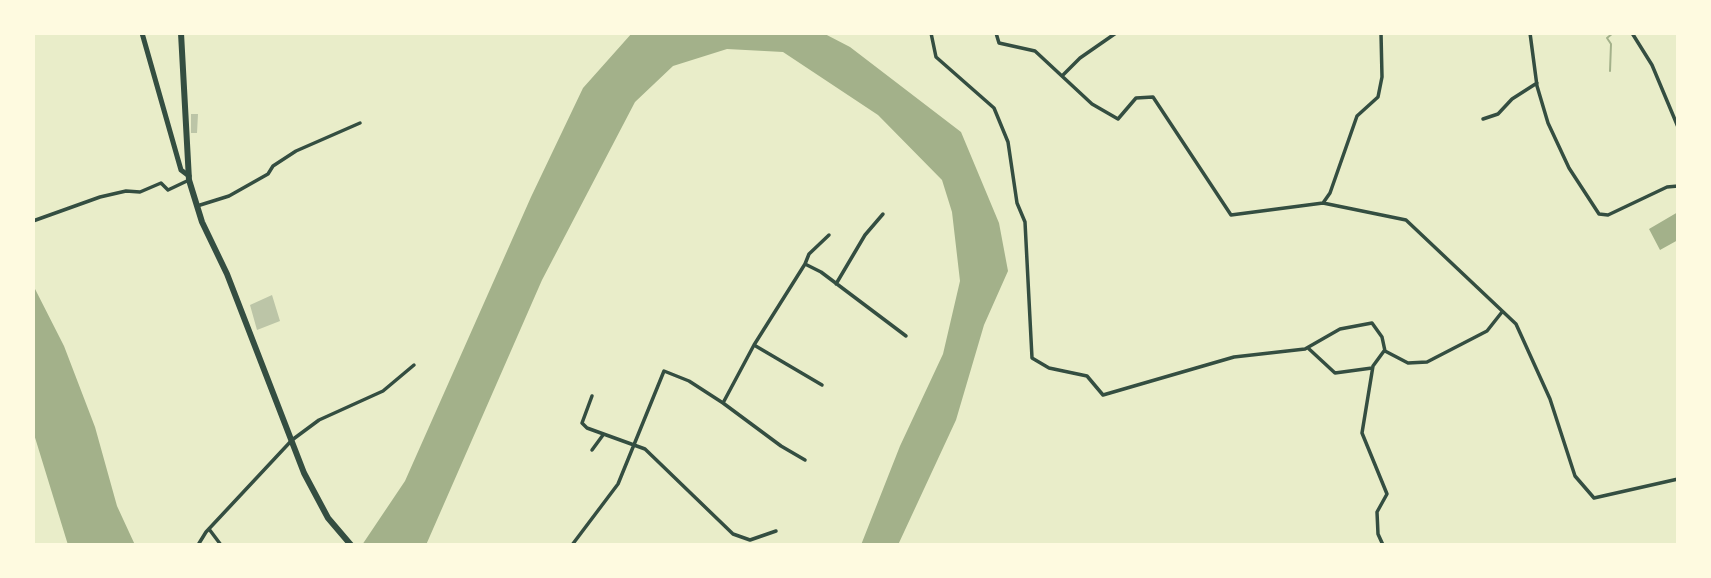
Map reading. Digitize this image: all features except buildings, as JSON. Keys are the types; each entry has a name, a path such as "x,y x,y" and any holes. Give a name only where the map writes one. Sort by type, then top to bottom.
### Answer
{"main road":[{"path":"142,33 181,170 189,178"},
{"path":"181,33 189,178 197,206 304,473 328,518 349,543"}],"street":[{"path":"931,33 936,57 993,108 1008,142 1017,203 1025,222 1032,358 1049,368 1087,376 1104,395 1234,357 1307,348 1340,330 1372,323 1381,337 1385,351 1408,363 1427,362 1487,331 1502,312"},
{"path":"996,33 999,43 1035,51 1093,104 1118,119 1136,98 1153,97 1231,215 1323,203 1406,220 1516,324 1534,359 1575,476 1594,498 1678,479"},
{"path":"1062,76 1080,58 1116,33"},
{"path":"1323,203 1330,193 1357,116 1378,97 1382,77 1381,33"},
{"path":"1530,33 1537,83 1548,123 1569,168 1598,214 1608,215 1667,187 1678,186"},
{"path":"1632,33 1652,65 1678,127"},
{"path":"1483,119 1498,114 1512,99 1537,83"},
{"path":"197,206 229,196 268,174 273,166 296,151 360,123"},
{"path":"33,221 100,197 126,191 140,192 161,183 168,190 189,178"},
{"path":"836,284 864,236 883,214"},
{"path":"723,403 754,345 809,254 829,235"},
{"path":"805,264 906,336"},
{"path":"754,345 822,385"},
{"path":"1307,348 1335,373 1372,368"},
{"path":"1383,545 1378,534 1377,512 1387,494 1362,433 1372,368 1385,351"},
{"path":"198,545 209,529 292,440 319,420 383,391 414,365"},
{"path":"572,545 618,484 664,371 690,381 805,460"},
{"path":"592,396 582,423 603,435 612,435 645,449 733,534 750,540 776,531"},
{"path":"592,450 603,435"},
{"path":"209,529 221,545"},
{"path":"750,540 753,545"}],"shaded area":[{"path":"632,33 823,33 850,47 961,132 999,223 1008,271 984,325 956,420 898,545 861,545 900,446 943,354 960,281 952,212 942,180 878,115 783,52 727,49 673,66 635,102 542,280 426,545 362,545 405,481 531,197 583,88"},
{"path":"1678,212 1678,240 1660,250 1649,229"},
{"path":"33,285 64,346 95,427 117,506 135,545 68,545 33,431"}],"waterway":[{"path":"1610,71 1611,44 1607,38 1613,33"}]}
